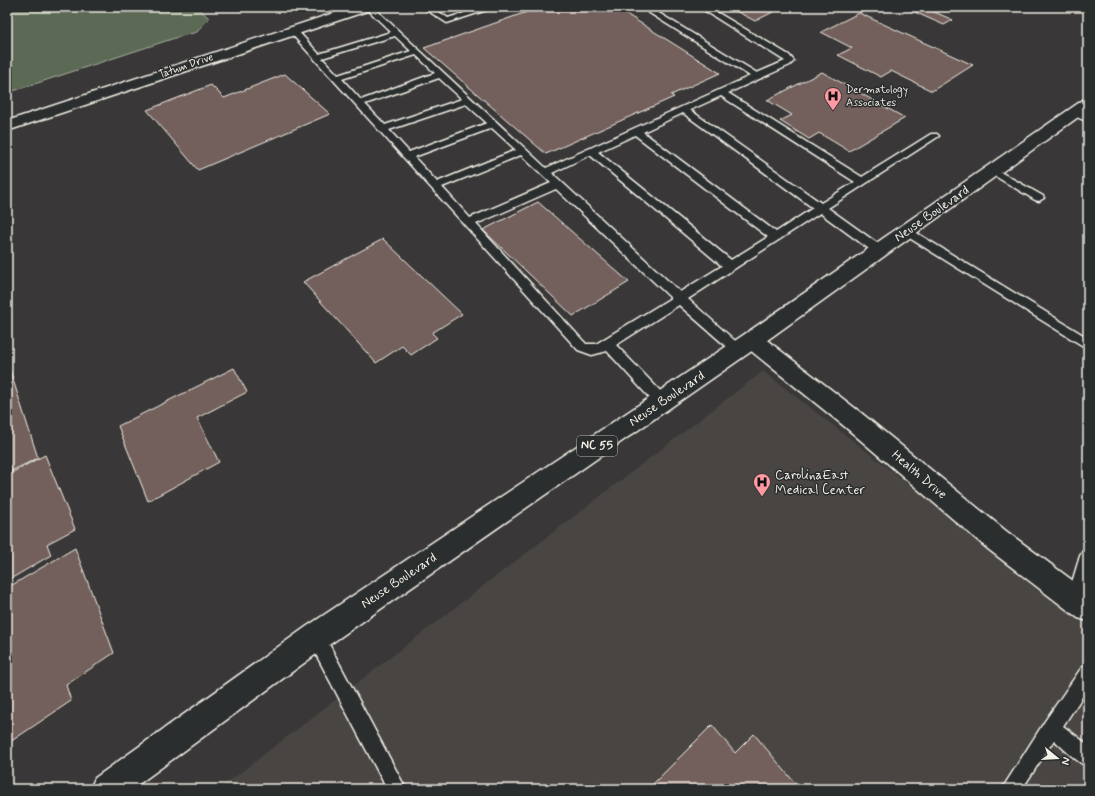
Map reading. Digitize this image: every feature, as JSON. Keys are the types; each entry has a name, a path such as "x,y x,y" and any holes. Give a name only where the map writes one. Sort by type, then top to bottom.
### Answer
{"main road":[{"name":"Tatum Drive","path":"7,126 365,7"},
{"name":"Neuse Boulevard","path":"106,789 316,638 745,345 993,171 1084,111"},
{"name":"Health Drive","path":"745,345 850,418 1002,544 1049,581 1081,603"}],"lane":[{"path":"369,7 680,299 745,345"},
{"path":"430,8 447,21 492,7"},
{"path":"644,7 757,77"},
{"path":"545,172 787,64 790,61 786,57 703,7"},
{"path":"294,31 582,347 591,351 598,350 680,299 934,136"},
{"path":"317,57 396,33"},
{"path":"337,78 418,52"},
{"path":"360,103 441,74"},
{"path":"722,93 862,182"},
{"path":"383,129 468,100"},
{"path":"684,110 880,251"},
{"path":"408,156 494,124"},
{"path":"636,131 775,237"},
{"path":"435,186 523,151"},
{"path":"591,151 730,266"},
{"path":"993,171 1039,198"},
{"path":"469,223 558,184"},
{"path":"907,231 1088,344"},
{"path":"608,344 662,402"},
{"path":"1081,603 1088,556"},
{"path":"316,638 397,789"},
{"path":"1011,789 1088,673"},
{"path":"1051,727 1083,752 1088,758"}],"shaded area":[{"name":"CarolinaEast Medical Center","path":"763,371 1088,623 1088,789 219,789"}],"green space":[{"path":"7,7 197,7 209,18 197,32 7,93"}],"building":[{"path":"541,7 615,7 720,73 671,95 674,97 546,154 424,48"},
{"path":"762,7 773,12 755,21 730,8"},
{"path":"903,7 923,7 953,20 944,25"},
{"path":"859,13 973,65 932,91 891,71 881,77 838,55 852,48 821,32"},
{"path":"822,72 905,118 849,151 819,133 809,139 780,121 792,115 767,100"},
{"path":"285,74 330,114 198,170 147,110 211,85 224,98"},
{"path":"538,202 629,282 573,316 483,230"},
{"path":"383,239 462,314 432,333 437,338 411,355 402,346 376,363 303,282"},
{"path":"7,361 38,458 7,473"},
{"path":"234,368 247,392 197,418 219,462 148,501 118,426"},
{"path":"45,455 75,529 47,544 51,555 7,581 7,475"},
{"path":"75,548 114,653 66,685 71,701 7,744 7,588"},
{"path":"712,725 735,753 754,734 800,789 648,789"}],"place":[{"name":"Dermatology Associates","path":"833,111"},
{"name":"CarolinaEast Medical Center","path":"762,497"}]}
